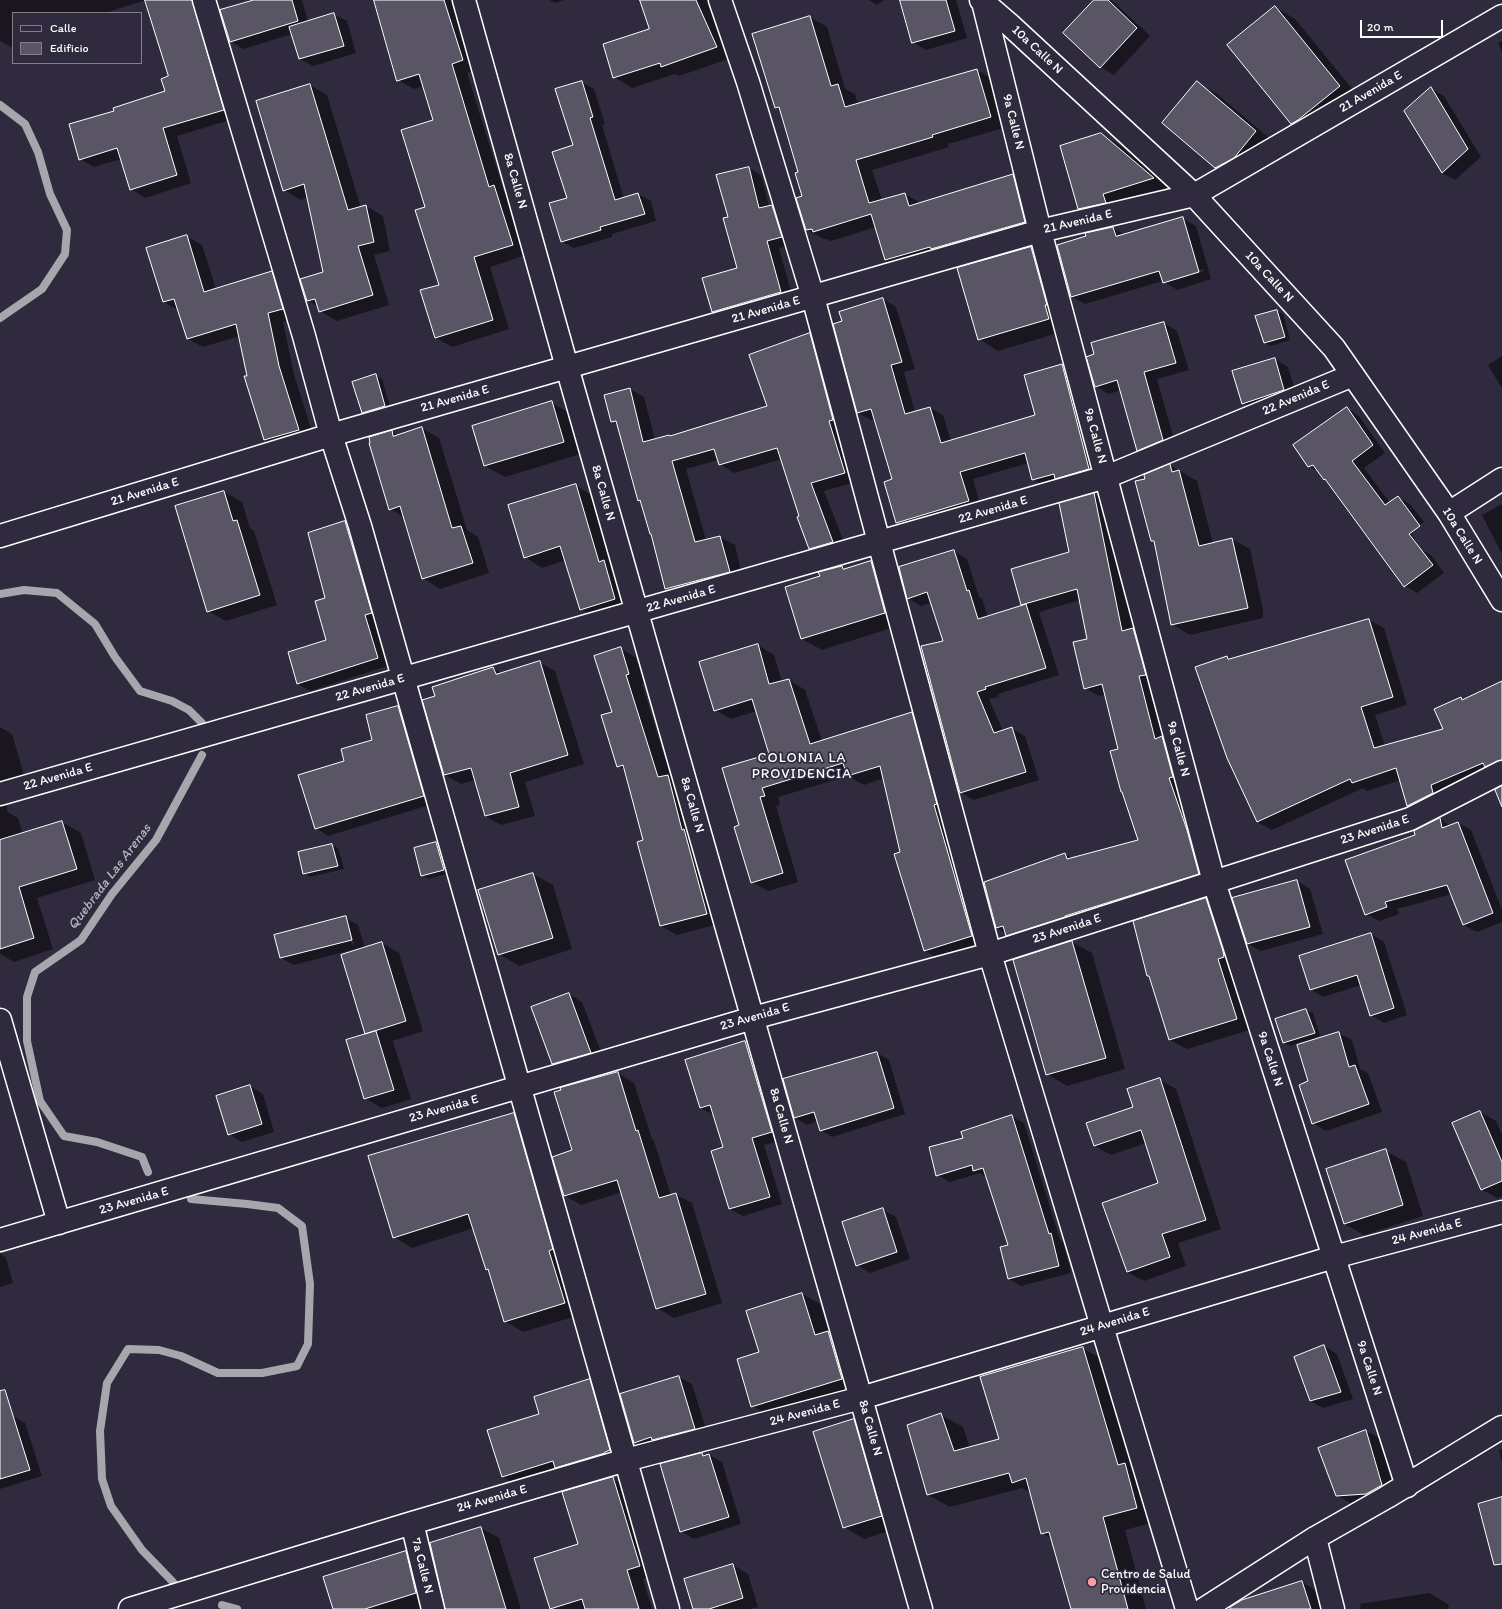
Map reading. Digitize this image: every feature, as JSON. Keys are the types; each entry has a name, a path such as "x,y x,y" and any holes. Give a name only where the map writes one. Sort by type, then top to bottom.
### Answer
{"street":[{"path":"204,0 304,336 331,435 360,526 668,1609"},
{"name":"8a Calle N","path":"464,0 921,1609"},
{"path":"720,0 748,82 813,296 990,954 1187,1609"},
{"name":"10a Calle N","path":"982,1 1010,24 1194,195 1334,348 1449,513 1502,600"},
{"name":"9a Calle N","path":"982,1 1040,231 1214,882 1407,1486"},
{"name":"21 Avenida E","path":"0,536 331,435 1040,231 1194,195 1502,16"},
{"name":"22 Avenida E","path":"0,794 1106,478 1353,375"},
{"path":"1449,513 1502,479"},
{"name":"23 Avenida E","path":"0,1240 753,1018 990,954 1410,819 1502,772"},
{"path":"0,1020 58,1223"},
{"name":"24 Avenida E","path":"130,1609 412,1523 626,1460 861,1398 1334,1257 1502,1212"},
{"path":"1204,1609 1314,1538 1407,1486 1502,1427"},
{"name":"7a Calle N","path":"412,1523 433,1609"},
{"path":"1314,1538 1333,1609"}],"building":[{"path":"145,0 192,0 224,110 163,128 177,175 130,190 117,148 79,160 69,124 114,111 113,108 165,91 161,79 168,76"},
{"path":"254,0 292,0 298,21 230,42 220,10"},
{"path":"374,0 444,0 463,60 452,64 489,187 494,185 513,245 474,257 493,320 435,338 420,290 439,285 415,210 425,207 401,130 433,120 419,74 397,81"},
{"path":"640,0 696,0 717,47 661,67 660,63 613,78 603,44 649,29"},
{"path":"900,0 946,0 955,31 912,43"},
{"path":"1094,0 1108,0 1137,28 1100,68 1063,33"},
{"path":"1275,6 1340,86 1291,124 1227,45"},
{"path":"334,13 344,46 299,59 289,27"},
{"path":"810,16 831,86 838,84 845,107 977,69 991,117 932,135 933,137 856,160 869,203 905,193 909,206 1013,174 1025,222 931,249 930,247 885,260 871,214 813,232 812,229 806,230 796,198 802,196 795,173 798,172 779,107 775,108 752,34"},
{"path":"582,81 593,117 590,118 615,200 638,193 645,214 600,227 601,230 561,242 549,203 567,198 552,152 573,145 555,89"},
{"path":"1197,81 1256,131 1234,158 1215,168 1162,123"},
{"path":"310,84 348,210 366,205 374,242 358,246 373,295 319,312 315,299 307,301 300,279 323,272 304,184 283,191 256,101"},
{"path":"1431,87 1468,149 1442,173 1404,111"},
{"path":"1101,133 1154,178 1103,194 1106,203 1078,209 1060,146"},
{"path":"749,167 759,208 772,205 782,237 767,241 781,292 712,312 702,278 737,268 723,218 728,217 716,175"},
{"path":"1183,217 1199,272 1163,283 1159,271 1071,297 1057,245 1086,236 1085,233 1113,227 1116,236"},
{"path":"187,235 204,292 272,271 283,309 268,313 279,366 299,430 264,440 244,376 247,376 236,324 187,339 174,299 163,302 146,248"},
{"path":"1031,247 1047,305 1045,305 1049,319 978,340 957,268"},
{"path":"883,298 902,362 891,365 905,414 930,407 941,443 1035,415 1024,375 1062,364 1089,469 1055,479 1054,474 1032,480 1025,453 960,472 969,501 896,523 884,482 892,479 871,409 857,413 833,324 842,321 839,312"},
{"path":"1277,310 1285,337 1264,343 1255,316"},
{"path":"1164,322 1176,363 1144,372 1163,440 1137,451 1117,380 1095,387 1086,357 1094,354 1091,343"},
{"path":"810,333 833,420 829,421 845,473 811,483 833,542 809,549 797,517 799,516 777,448 719,465 714,449 672,461 695,542 720,536 730,572 665,589 651,534 640,500 638,501 616,421 611,422 604,395 630,388 643,442 670,436 767,406 749,355"},
{"path":"1275,358 1284,390 1242,404 1232,371"},
{"path":"376,374 385,406 362,413 352,382"},
{"path":"552,401 564,442 484,466 472,426"},
{"path":"1347,407 1373,445 1352,461 1385,505 1398,496 1420,526 1409,534 1433,565 1404,587 1325,479 1324,480 1313,465 1308,467 1293,445"},
{"path":"422,427 452,528 461,526 473,563 422,579 400,506 389,510 369,443 369,437 392,430 393,436"},
{"path":"1170,464 1172,472 1179,470 1199,546 1232,538 1248,608 1171,625 1154,541 1151,541 1135,481 1145,479 1144,475"},
{"path":"576,484 599,562 604,560 615,599 580,610 560,546 524,558 508,505"},
{"path":"224,491 233,521 237,520 260,595 207,612 175,506"},
{"path":"1094,493 1122,631 1133,628 1146,675 1139,676 1155,739 1162,736 1173,777 1169,778 1187,830 1199,874 1006,936 1003,926 996,928 984,882 1065,853 1067,859 1138,840 1121,792 1110,751 1118,749 1102,684 1084,689 1073,642 1087,639 1077,589 1021,605 1011,569 1069,552 1059,503"},
{"path":"345,521 372,613 365,615 378,658 297,684 288,652 326,640 315,601 325,598 308,533"},
{"path":"954,550 978,619 1026,604 1046,668 985,687 986,689 977,692 994,733 1012,727 1026,772 960,793 921,646 943,641 927,592 907,599 899,567"},
{"path":"871,561 885,613 801,639 785,587 820,576 818,572 842,566 843,569"},
{"path":"1369,619 1393,697 1361,707 1374,748 1443,729 1434,709 1461,697 1462,700 1502,681 1502,760 1485,767 1483,763 1431,785 1433,793 1407,806 1396,768 1352,783 1350,779 1257,822 1227,758 1195,667 1227,656 1228,659"},
{"path":"758,644 769,684 789,679 810,744 912,712 937,804 934,805 972,936 924,951 894,854 900,852 880,766 847,776 843,763 762,788 765,796 760,797 783,873 751,883 734,827 739,825 722,768 769,754 752,699 714,711 699,662"},
{"path":"621,647 629,674 626,675 658,777 668,775 682,830 684,829 707,914 660,926 637,842 643,840 623,765 617,767 601,715 612,712 594,656"},
{"path":"540,661 568,755 510,773 519,807 485,816 471,768 444,775 422,700 435,696 432,687 493,667 496,674"},
{"path":"398,706 424,796 315,829 298,775 344,761 341,749 372,740 366,715"},
{"path":"1502,786 1502,807 1495,790"},
{"path":"1440,818 1442,828 1458,822 1493,913 1463,925 1447,885 1385,902 1387,907 1365,915 1345,860 1415,835 1414,831"},
{"path":"62,821 77,869 19,887 34,938 0,949 0,840"},
{"path":"436,842 444,870 421,876 414,848"},
{"path":"332,844 338,866 303,874 298,852"},
{"path":"533,873 553,938 498,955 478,890"},
{"path":"1297,880 1310,927 1247,944 1232,898"},
{"path":"1206,898 1223,951 1224,957 1218,959 1237,1019 1169,1040 1149,976 1147,976 1133,921"},
{"path":"346,916 352,940 280,958 274,935"},
{"path":"1371,933 1394,1008 1370,1016 1357,975 1310,990 1299,956"},
{"path":"1072,941 1106,1058 1046,1075 1013,960"},
{"path":"382,942 406,1021 365,1034 341,955"},
{"path":"569,993 591,1053 552,1064 531,1007"},
{"path":"1306,1009 1315,1033 1283,1043 1275,1019"},
{"path":"376,1031 394,1090 364,1099 346,1040"},
{"path":"1339,1032 1349,1067 1355,1065 1369,1104 1312,1124 1299,1085 1308,1081 1297,1045"},
{"path":"745,1041 772,1132 752,1138 770,1197 729,1209 711,1151 723,1147 710,1105 700,1108 685,1060"},
{"path":"877,1052 894,1108 820,1131 814,1112 794,1118 783,1079"},
{"path":"618,1072 659,1198 676,1193 706,1294 656,1309 617,1180 564,1196 552,1157 572,1150 554,1092 561,1090 560,1088"},
{"path":"1160,1078 1206,1220 1162,1234 1170,1257 1127,1272 1102,1203 1158,1183 1141,1130 1094,1146 1086,1123 1133,1107 1127,1089"},
{"path":"250,1085 262,1124 228,1135 216,1096"},
{"path":"1480,1111 1502,1162 1502,1181 1481,1190 1452,1123"},
{"path":"514,1113 553,1249 549,1251 565,1303 504,1322 488,1269 486,1270 468,1214 393,1238 368,1156"},
{"path":"1012,1115 1049,1234 1051,1233 1059,1266 1008,1279 1000,1247 1008,1245 983,1168 973,1171 972,1165 936,1176 929,1147 963,1138 961,1132"},
{"path":"1386,1149 1403,1205 1344,1224 1326,1169"},
{"path":"883,1208 897,1252 856,1266 842,1222"},
{"path":"802,1293 815,1335 828,1331 842,1379 751,1407 737,1359 759,1352 746,1311"},
{"path":"1324,1345 1341,1392 1310,1401 1294,1357"},
{"path":"1083,1347 1118,1465 1125,1463 1137,1508 1103,1517 1128,1609 1071,1609 1049,1532 1041,1534 1026,1478 1012,1483 1009,1473 927,1495 907,1425 941,1413 954,1451 999,1439 980,1377"},
{"path":"679,1376 695,1429 652,1440 651,1437 634,1443 620,1394"},
{"path":"590,1379 610,1450 605,1453 555,1468 553,1461 502,1477 487,1430 539,1414 534,1397"},
{"path":"5,1390 30,1470 0,1479 0,1391"},
{"path":"854,1419 882,1516 843,1528 813,1432"},
{"path":"1366,1430 1382,1485 1366,1494 1336,1496 1318,1448"},
{"path":"702,1453 703,1456 709,1454 729,1517 680,1532 660,1464"},
{"path":"613,1477 640,1566 627,1570 639,1609 585,1609 582,1599 550,1609 534,1558 578,1544 562,1492"},
{"path":"1502,1497 1502,1564 1494,1565 1478,1504"},
{"path":"481,1527 506,1609 445,1609 430,1543"},
{"path":"406,1551 416,1593 365,1609 333,1609 323,1577"},
{"path":"733,1564 743,1598 709,1609 693,1609 684,1579"},
{"path":"1302,1581 1311,1609 1230,1609 1230,1607 1242,1600"}],"waterway":[{"name":"Quebrada Las Arenas","path":"0,105 25,124 38,152 50,194 67,230 65,254 42,289 0,318"},
{"name":"Quebrada Las Arenas","path":"0,594 24,590 57,593 95,624 115,657 140,691 172,701 189,710 202,723"},
{"name":"Quebrada Las Arenas","path":"148,1172 142,1157 97,1142 64,1136 40,1101 27,1041 27,997 35,972 81,940 112,894 156,840 202,755"},
{"name":"Quebrada Las Arenas","path":"173,1582 142,1550 111,1506 102,1479 100,1431 107,1383 128,1349 159,1350 181,1356 218,1373 262,1373 297,1366 308,1344 310,1284 302,1226 278,1208 191,1199"},
{"name":"Quebrada Las Arenas","path":"222,1605 237,1609"}],"place":[{"name":"Centro de Salud Providencia","path":"1092,1582"}],"district":[{"name":"COLONIA LA PROVIDENCIA","path":"802,766"}]}
